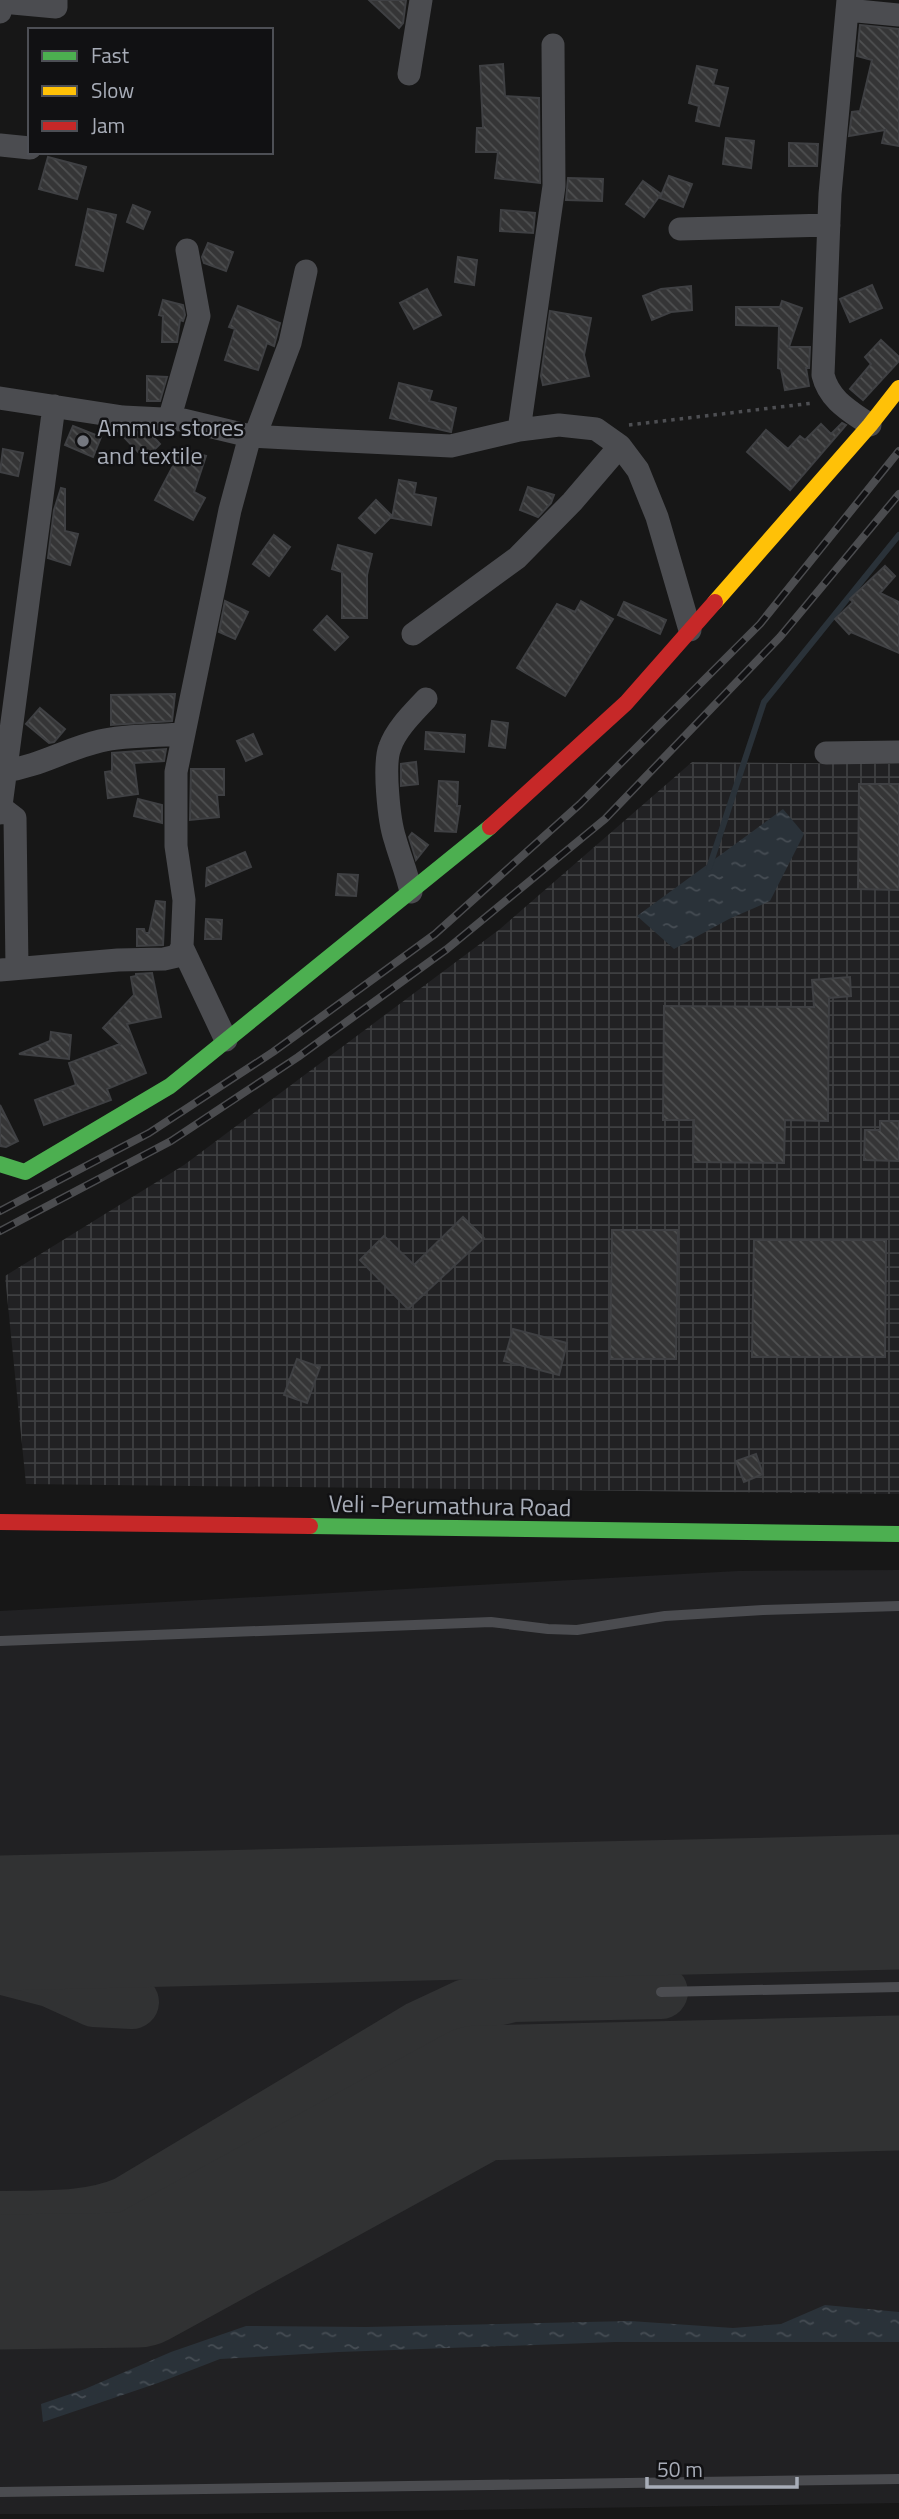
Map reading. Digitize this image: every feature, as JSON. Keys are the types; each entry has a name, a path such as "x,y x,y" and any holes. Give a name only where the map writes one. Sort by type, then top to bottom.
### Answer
{"street":[{"path":"1,4 56,8 56,0"},
{"path":"409,74 421,0"},
{"path":"870,425 836,401 826,388 823,375 830,194 848,5 899,15"},
{"path":"519,430 554,186 553,45"},
{"path":"0,145 28,148"},
{"path":"680,229 829,226"},
{"path":"169,419 199,316 187,250"},
{"path":"54,406 1,811 15,818 9,969 164,959 177,956 182,947 184,900 176,846 176,772 230,510 252,436 289,343 306,271"},
{"path":"0,1164 24,1172 170,1086 478,838 625,703 870,425 899,388"},
{"path":"0,398 123,417 183,420 252,436 451,446 519,430 559,425 596,429 620,446 638,470 657,517 690,630"},
{"path":"413,635 517,558 572,502 620,446"},
{"path":"411,892 406,867 394,838 387,782 389,747 426,699"},
{"path":"5,771 29,768 80,746 103,740 183,734"},
{"path":"826,753 899,752"},
{"path":"182,947 226,1040"},
{"name":"Veli -Perumathura Road","path":"0,1522 899,1534"}],"lane":[{"path":"0,1641 491,1622 577,1630 665,1616 899,1606"},
{"path":"661,1992 899,1987"},
{"path":"0,2492 899,2479"}],"path":[{"path":"596,429 836,401"}],"shaded area":[{"path":"692,762 899,764 899,1494 26,1484 5,1276 184,1165 500,929"},
{"path":"899,1570 899,2503 206,2514 0,2514 0,1611 738,1571"}],"water":[{"path":"783,809 804,834 770,901 729,919 674,949 637,916"},
{"path":"825,2305 899,2312 899,2342 615,2342 220,2359 43,2422 41,2404 85,2389 171,2352 246,2326 366,2327 630,2321 733,2328 781,2324"}],"building":[{"path":"369,0 406,0 403,23 399,28"},
{"path":"860,25 899,29 899,146 882,143 885,130 849,136 852,112 860,111 872,60 857,56"},
{"path":"503,64 505,96 539,98 540,183 495,178 498,152 476,152 477,128 483,128 480,66"},
{"path":"697,66 717,70 713,85 728,88 719,126 696,121 699,106 689,103"},
{"path":"726,138 754,141 751,168 723,164"},
{"path":"789,143 818,144 817,166 789,166"},
{"path":"48,157 86,167 77,199 39,189"},
{"path":"669,176 692,184 683,207 660,198"},
{"path":"568,178 603,179 602,201 566,200"},
{"path":"643,181 661,194 644,217 626,204"},
{"path":"133,205 150,212 143,229 127,222"},
{"path":"88,209 116,215 103,271 76,265"},
{"path":"501,210 535,213 533,233 500,231"},
{"path":"208,243 233,252 226,271 204,263 202,257"},
{"path":"458,257 477,260 474,285 455,282"},
{"path":"872,285 882,308 850,322 840,299"},
{"path":"691,286 692,310 671,312 652,320 643,296 661,289"},
{"path":"427,289 441,315 414,329 400,303"},
{"path":"163,300 183,305 185,315 183,321 180,320 177,342 162,342 163,316 159,315"},
{"path":"782,301 802,308 789,347 810,347 809,368 806,368 809,386 785,390 781,369 778,368 779,326 736,325 736,307 780,307"},
{"path":"238,306 280,323 274,346 267,343 258,370 225,360 235,329 229,327"},
{"path":"550,311 591,318 584,355 589,376 543,385 541,376"},
{"path":"881,340 899,357 899,361 863,400 850,389 871,364 865,357"},
{"path":"147,376 167,377 160,401 147,401"},
{"path":"399,383 432,391 429,401 456,408 451,432 390,418"},
{"path":"842,423 846,425 790,490 747,452 766,430 788,449 800,436 805,440 821,424 831,434"},
{"name":"Ammus stores and textile","path":"73,426 101,437 93,457 65,445"},
{"path":"117,430 149,432 160,444 145,459"},
{"path":"3,449 23,453 18,476 0,472"},
{"path":"182,449 206,456 194,492 205,498 193,520 155,500"},
{"path":"399,480 416,483 414,494 436,498 431,525 392,518"},
{"path":"528,487 554,495 551,503 538,517 520,510"},
{"path":"61,488 65,489 65,531 78,534 70,565 48,558 54,510"},
{"path":"376,500 392,516 375,533 359,518"},
{"path":"274,535 290,547 269,576 253,564"},
{"path":"338,545 372,554 367,575 367,618 342,618 342,572 332,569"},
{"path":"885,566 895,576 880,593 899,602 899,653 851,632 849,634 835,619 853,602 850,599"},
{"path":"225,601 248,612 235,639 219,632"},
{"path":"581,601 613,619 565,696 517,668 557,604 575,612"},
{"path":"624,602 666,620 660,634 618,615"},
{"path":"327,616 348,637 335,650 314,630"},
{"path":"175,694 172,721 111,725 111,695"},
{"path":"40,708 65,729 54,742 49,743 26,724"},
{"path":"492,721 508,723 505,748 489,746"},
{"path":"426,732 465,735 464,752 425,749"},
{"path":"253,734 262,754 246,761 237,741"},
{"path":"166,749 164,761 134,763 138,794 108,798 105,772 112,771 112,753"},
{"path":"416,762 418,784 401,786 401,764"},
{"path":"191,769 224,769 224,795 217,795 219,817 190,820"},
{"path":"439,781 458,782 457,806 460,806 456,832 435,831"},
{"path":"859,784 899,784 899,890 858,889"},
{"path":"138,799 162,805 162,823 134,816"},
{"path":"412,833 428,845 416,860 409,837"},
{"path":"245,852 251,867 206,886 207,868"},
{"path":"338,874 358,875 356,896 336,895"},
{"path":"156,901 165,902 163,945 137,946 137,929 144,929 145,933 149,933"},
{"path":"206,919 222,920 221,939 205,939"},
{"path":"152,973 161,1017 127,1024 146,1073 107,1089 111,1100 44,1125 35,1100 76,1085 69,1063 120,1044 103,1028 134,995 131,977"},
{"path":"850,977 851,996 829,998 828,1121 785,1120 784,1163 693,1162 694,1120 663,1120 664,1006 814,1007 812,980"},
{"path":"51,1032 71,1035 69,1059 19,1054 50,1041"},
{"path":"0,1105 18,1141 6,1147 0,1146"},
{"path":"880,1121 899,1121 899,1161 864,1160 865,1130 880,1130"},
{"path":"463,1217 484,1238 408,1309 360,1260 384,1236 414,1265"},
{"path":"612,1230 678,1230 676,1359 610,1359"},
{"path":"754,1240 886,1240 885,1357 752,1357"},
{"path":"513,1329 567,1343 559,1375 504,1361"},
{"path":"297,1359 320,1367 307,1403 284,1395"},
{"path":"756,1454 763,1474 744,1482 736,1461"}],"waterway":[{"path":"709,868 764,702 899,535"}],"taxiway":[{"path":"0,1967 50,1980 94,2000 132,2002"},
{"path":"0,2218 81,2215 127,2203 419,2028 466,2006 513,1995 661,1992"}],"runway":[{"path":"0,1923 899,1902"},
{"path":"0,2282 137,2280 478,2093 899,2083"}],"railway":[{"path":"0,1211 149,1133 273,1052 435,934 580,804 760,624 899,451"},
{"path":"0,1231 171,1141 298,1057 447,949 605,819 780,637 899,494"}],"traffic: fast":[{"path":"0,1164 25,1172 170,1086 490,827"},
{"path":"310,1526 899,1534"}],"traffic: slow":[{"path":"715,602 870,425 899,388"}],"traffic: jam":[{"path":"490,827 626,703 715,602"},
{"path":"0,1522 310,1526"}],"place":[{"name":"Ammus stores and textile","path":"83,441"}]}
